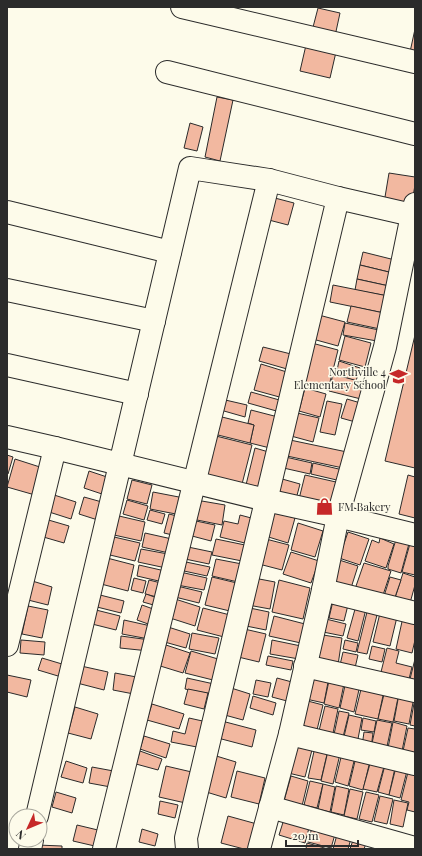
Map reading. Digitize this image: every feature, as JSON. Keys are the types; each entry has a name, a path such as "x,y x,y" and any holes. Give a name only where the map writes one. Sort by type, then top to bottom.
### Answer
{"street":[{"path":"182,7 415,62"},
{"path":"167,72 415,134"},
{"path":"40,808 190,168 270,180 338,198 414,211 385,346 338,516 323,590 290,734 259,849"},
{"path":"104,849 270,180"},
{"path":"187,849 186,838 338,198"},
{"path":"7,212 170,252"},
{"path":"7,290 154,321"},
{"path":"7,365 137,394"},
{"path":"7,437 415,535"},
{"path":"7,645 55,448"},
{"path":"323,590 415,613"},
{"path":"305,666 415,690"},
{"path":"290,734 415,764"},
{"path":"270,807 415,848"}],"building":[{"path":"318,8 340,13 335,36 312,31"},
{"path":"415,29 415,53 410,52"},
{"path":"306,45 336,52 330,78 300,71"},
{"path":"217,97 233,100 220,161 205,157"},
{"path":"190,123 203,127 197,151 184,148"},
{"path":"389,173 415,177 411,208 384,203"},
{"path":"271,197 294,203 288,225 265,219"},
{"path":"363,252 395,260 393,273 360,265"},
{"path":"360,265 393,273 389,286 357,279"},
{"path":"357,279 389,286 388,296 355,290"},
{"path":"333,285 388,296 384,313 330,302"},
{"path":"351,306 384,313 380,329 347,322"},
{"path":"315,314 345,322 338,346 309,338"},
{"path":"345,323 379,330 377,341 343,335"},
{"path":"415,335 415,468 385,461"},
{"path":"345,336 371,343 365,367 339,360"},
{"path":"308,342 338,350 328,390 298,383"},
{"path":"263,347 291,354 287,369 259,361"},
{"path":"339,361 360,368 356,381 336,375"},
{"path":"261,364 290,373 283,398 254,390"},
{"path":"333,374 365,383 361,399 329,391"},
{"path":"305,388 326,394 320,417 299,411"},
{"path":"251,392 283,401 280,412 248,403"},
{"path":"221,399 247,405 245,417 217,409"},
{"path":"347,399 364,404 359,423 341,418"},
{"path":"327,401 342,404 335,435 320,432"},
{"path":"251,410 278,417 270,448 250,443 254,425 248,423"},
{"path":"297,413 319,418 313,442 291,436"},
{"path":"218,416 254,425 250,443 214,434"},
{"path":"212,435 252,445 241,488 202,479"},
{"path":"290,440 347,452 343,468 287,456"},
{"path":"255,448 272,453 261,493 245,489"},
{"path":"7,455 13,457 8,474 7,473"},
{"path":"281,456 312,463 310,474 279,467"},
{"path":"15,459 43,468 35,495 7,487"},
{"path":"313,463 343,470 341,481 311,474"},
{"path":"89,471 113,479 108,496 84,488"},
{"path":"305,475 336,482 329,510 298,503"},
{"path":"408,475 415,477 415,518 399,514"},
{"path":"275,477 300,484 295,503 271,497"},
{"path":"132,480 152,485 147,504 127,499"},
{"path":"153,492 184,498 181,515 150,509"},
{"path":"51,494 76,502 71,519 46,511"},
{"path":"84,497 109,504 104,522 79,514"},
{"path":"127,500 148,506 144,520 123,514"},
{"path":"196,500 225,505 222,525 192,519"},
{"path":"150,510 165,514 162,524 147,520"},
{"path":"269,511 295,518 288,543 262,535"},
{"path":"169,514 181,517 177,536 164,533"},
{"path":"240,515 255,519 249,544 220,537 224,521 238,524"},
{"path":"119,516 145,522 141,541 114,535"},
{"path":"45,519 69,526 64,543 40,536"},
{"path":"196,521 215,525 211,541 192,536"},
{"path":"298,523 323,531 315,557 291,550"},
{"path":"348,532 369,539 360,565 339,558"},
{"path":"145,533 172,539 169,553 142,547"},
{"path":"397,536 410,540 401,573 388,569"},
{"path":"114,537 140,543 135,561 110,555"},
{"path":"262,538 289,545 282,570 255,563"},
{"path":"380,538 394,544 386,568 365,561 372,540 379,543"},
{"path":"216,539 245,545 242,561 212,555"},
{"path":"411,540 415,541 415,575 402,572"},
{"path":"188,547 212,552 209,564 185,559"},
{"path":"141,549 168,554 166,568 138,562"},
{"path":"291,552 319,561 311,583 283,574"},
{"path":"107,558 134,565 128,591 101,584"},
{"path":"216,559 242,564 238,582 212,576"},
{"path":"336,559 358,566 351,588 329,581"},
{"path":"186,562 210,567 207,576 184,571"},
{"path":"364,563 391,571 382,598 355,589"},
{"path":"139,565 165,571 163,582 137,576"},
{"path":"180,572 207,578 204,590 177,585"},
{"path":"403,573 415,577 415,585 410,603 395,598"},
{"path":"212,577 241,584 234,612 205,605"},
{"path":"390,577 401,580 394,600 384,596"},
{"path":"134,578 146,581 143,593 131,590"},
{"path":"254,578 275,582 270,609 248,605"},
{"path":"29,580 52,587 48,605 24,599"},
{"path":"149,580 161,583 157,597 145,594"},
{"path":"279,580 310,588 303,619 272,612"},
{"path":"177,586 202,592 199,603 175,597"},
{"path":"146,594 160,599 157,606 143,602"},
{"path":"100,595 124,601 121,613 97,607"},
{"path":"172,598 200,607 195,626 167,617"},
{"path":"333,601 348,605 344,621 329,618"},
{"path":"357,602 367,605 358,641 347,638"},
{"path":"142,605 156,610 151,625 137,620"},
{"path":"28,606 48,610 42,638 22,634"},
{"path":"245,607 269,612 266,630 241,625"},
{"path":"203,608 230,615 224,637 197,630"},
{"path":"96,610 120,616 116,630 92,624"},
{"path":"367,612 377,615 367,654 357,652"},
{"path":"380,613 397,617 390,646 373,642"},
{"path":"274,616 305,624 301,643 269,636"},
{"path":"403,617 415,620 415,640 412,653 396,649"},
{"path":"326,619 346,624 343,636 323,632"},
{"path":"124,620 151,626 149,639 122,634"},
{"path":"165,626 190,634 186,648 161,641"},
{"path":"240,628 266,634 259,662 234,656"},
{"path":"192,633 219,638 215,654 189,649"},
{"path":"323,635 342,638 338,665 318,661"},
{"path":"121,636 150,640 149,651 120,648"},
{"path":"21,640 45,642 44,655 20,653"},
{"path":"272,640 301,646 299,659 270,654"},
{"path":"345,640 358,643 356,652 343,649"},
{"path":"163,644 190,653 183,673 157,665"},
{"path":"372,646 385,649 382,662 369,659"},
{"path":"387,648 399,651 396,663 412,667 409,679 381,672"},
{"path":"191,651 218,659 213,680 185,673"},
{"path":"343,652 358,655 355,668 340,665"},
{"path":"268,656 293,661 291,670 266,665"},
{"path":"42,658 72,667 68,679 38,670"},
{"path":"415,659 415,680 410,679"},
{"path":"81,666 108,672 104,690 77,683"},
{"path":"115,673 142,678 139,695 113,690"},
{"path":"312,673 329,677 324,703 306,699"},
{"path":"7,675 31,680 27,697 7,692"},
{"path":"330,676 345,679 339,708 324,704"},
{"path":"187,678 214,684 211,694 185,689"},
{"path":"277,678 292,682 287,701 272,697"},
{"path":"256,680 271,683 268,697 253,694"},
{"path":"346,681 360,685 354,712 340,708"},
{"path":"362,685 384,691 378,719 355,714"},
{"path":"228,687 250,694 243,720 221,714"},
{"path":"188,689 208,693 204,709 184,704"},
{"path":"385,690 399,693 393,722 378,719"},
{"path":"399,694 414,697 409,724 394,721"},
{"path":"253,696 276,703 273,715 250,708"},
{"path":"415,698 415,726 410,725"},
{"path":"300,699 323,705 316,734 293,728"},
{"path":"152,704 184,714 179,729 147,720"},
{"path":"325,706 338,709 332,738 318,735"},
{"path":"75,707 98,714 91,739 68,733"},
{"path":"339,711 349,713 342,741 333,739"},
{"path":"349,715 362,718 357,744 343,741"},
{"path":"189,718 207,722 202,748 171,742 173,731 185,734"},
{"path":"363,718 376,721 374,732 361,730"},
{"path":"218,720 256,730 252,747 214,737"},
{"path":"377,720 392,723 386,751 371,748"},
{"path":"393,722 407,726 402,751 388,748"},
{"path":"408,728 415,729 415,754 403,751"},
{"path":"364,732 373,733 371,748 362,746"},
{"path":"144,736 170,744 166,758 140,749"},
{"path":"292,740 313,746 305,777 284,772"},
{"path":"315,747 328,750 321,780 308,778"},
{"path":"140,751 162,759 158,770 136,764"},
{"path":"328,751 340,754 333,784 321,781"},
{"path":"342,753 355,757 348,786 335,782"},
{"path":"213,755 236,762 226,798 203,791"},
{"path":"356,757 370,761 363,790 349,786"},
{"path":"371,760 385,763 377,792 363,789"},
{"path":"66,761 87,768 83,783 61,777"},
{"path":"385,765 395,768 389,795 378,792"},
{"path":"166,766 196,773 190,804 159,797"},
{"path":"92,767 119,772 116,788 89,783"},
{"path":"396,767 407,771 400,798 389,795"},
{"path":"237,771 265,778 259,804 231,797"},
{"path":"408,772 415,773 415,812 407,810 409,802 401,800"},
{"path":"291,776 308,781 302,806 284,801"},
{"path":"310,781 323,784 317,808 304,805"},
{"path":"323,784 335,787 330,812 318,809"},
{"path":"336,786 349,789 344,815 331,812"},
{"path":"350,789 363,792 357,819 344,816"},
{"path":"56,792 76,798 72,813 52,807"},
{"path":"366,792 379,795 372,822 359,819"},
{"path":"380,796 393,799 387,824 374,821"},
{"path":"394,800 408,803 403,827 390,824"},
{"path":"160,801 178,805 175,818 158,814"},
{"path":"228,816 257,824 251,849 244,849 221,843"},
{"path":"285,816 310,824 305,843 279,835"},
{"path":"313,824 336,831 331,848 308,842"},
{"path":"77,825 102,831 99,847 73,841"},
{"path":"142,829 158,834 155,846 139,842"},
{"path":"338,831 352,835 348,849 333,849"},
{"path":"354,837 367,841 364,849 350,849"},
{"path":"307,843 328,849 306,849"},
{"path":"48,845 62,846 62,849 37,849 48,848"}],"place":[{"name":"Northville 4 Elementary School","path":"399,377"},
{"name":"FM Bakery","path":"325,506"}]}
